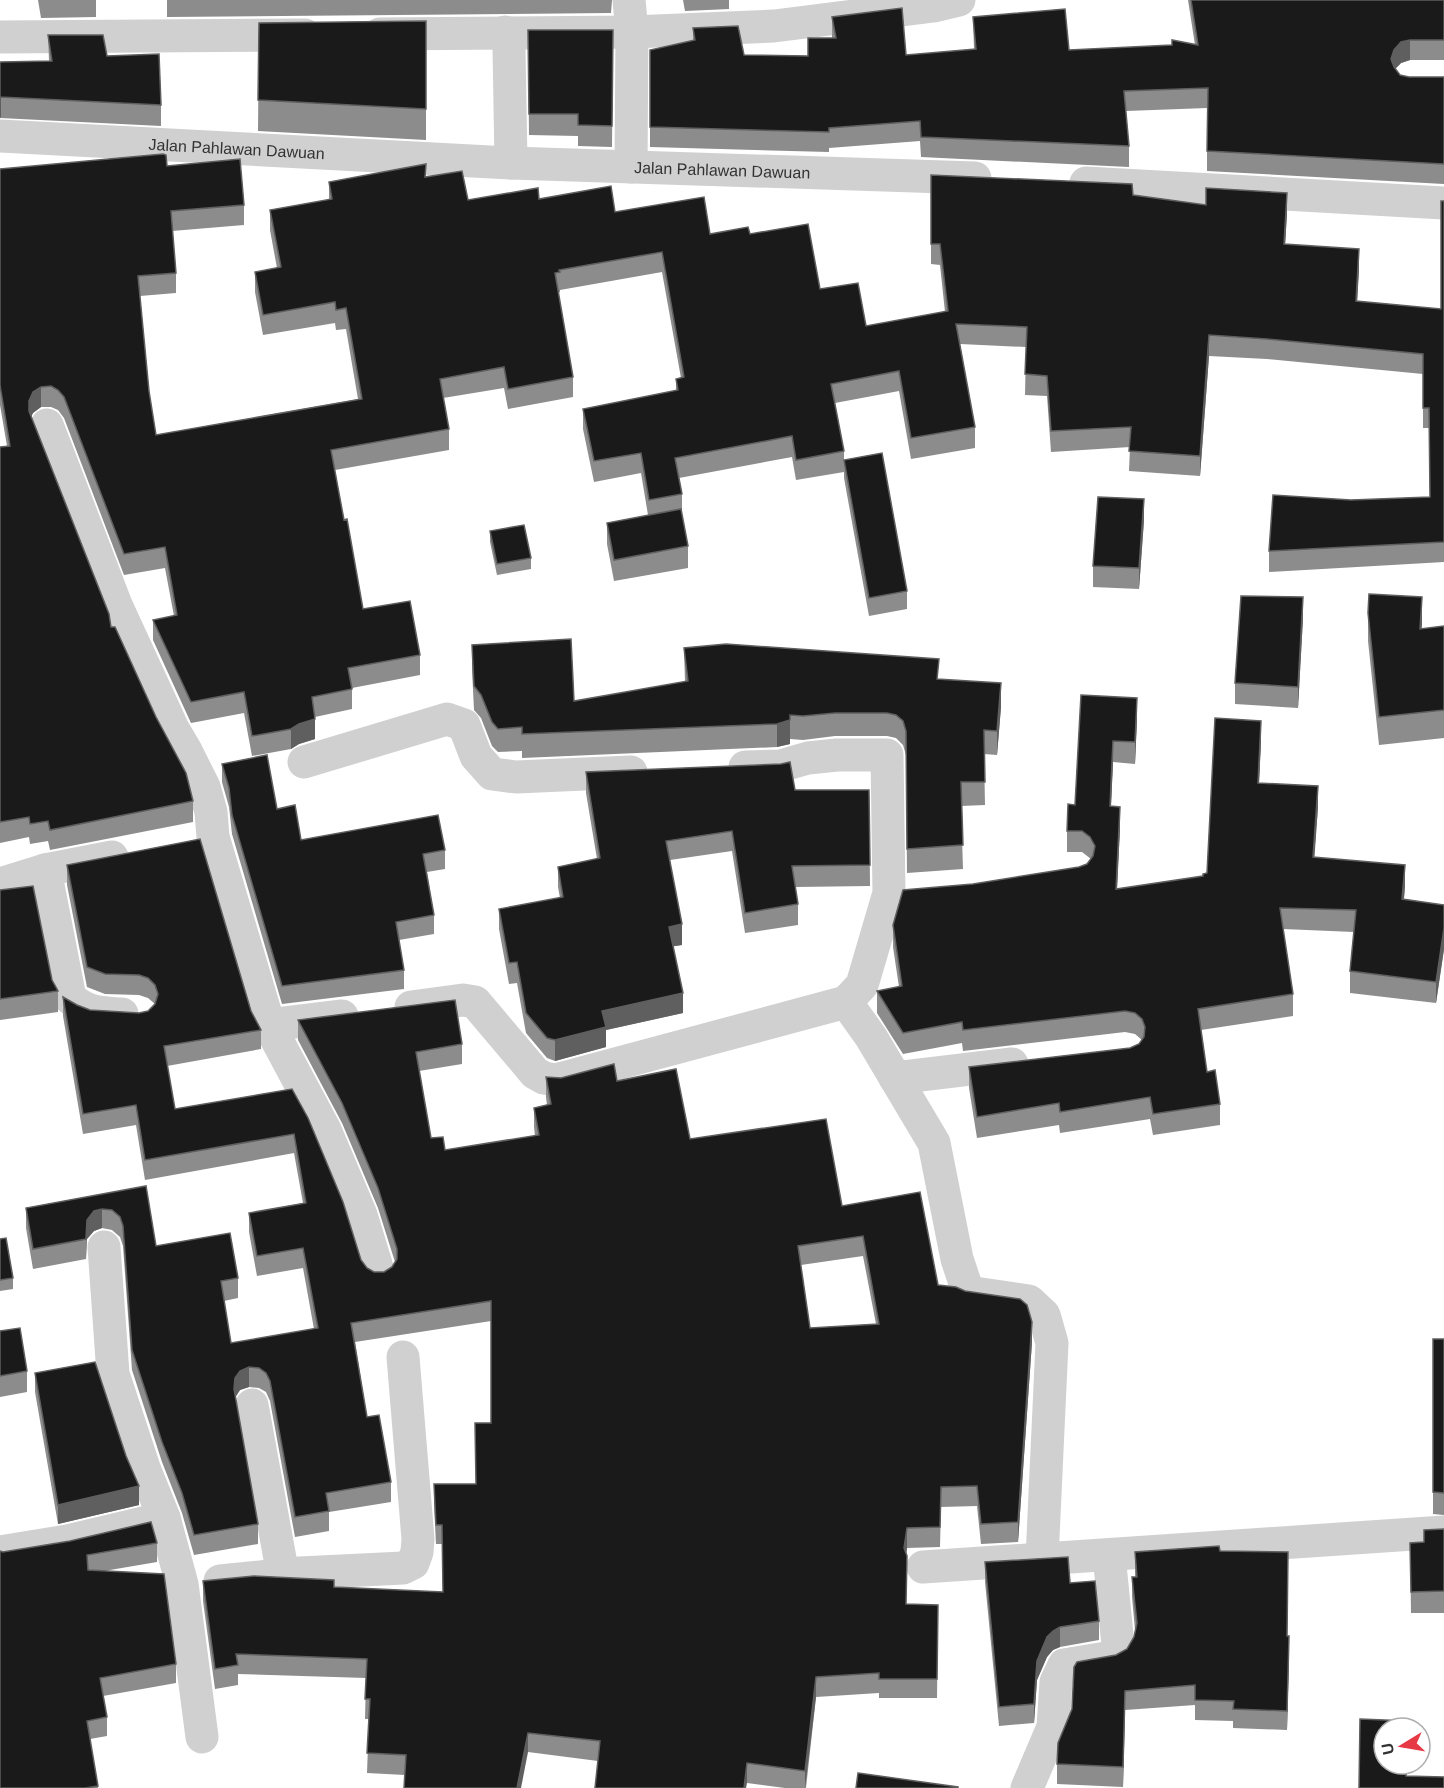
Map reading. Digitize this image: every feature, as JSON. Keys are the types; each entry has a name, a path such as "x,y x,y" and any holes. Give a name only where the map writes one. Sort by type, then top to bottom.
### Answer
{"street":[{"path":"629,0 632,32 631,167"},
{"path":"0,37 345,34 508,58 632,32 774,26 942,2"},
{"path":"508,58 511,163"},
{"name":"Jalan Pahlawan Dawuan","path":"0,136 511,163 1003,179"},
{"path":"1051,182 1444,203"},
{"path":"47,425 116,606 173,729 204,787 211,812 213,837 269,1025 325,1130 361,1215 379,1274"},
{"path":"304,762 447,719 464,724 476,756 492,774 516,777 666,771"},
{"path":"269,1025 463,1000 475,1002 535,1073 544,1078 556,1080 846,1002 862,985 889,893 887,755 837,755 807,758 780,766 712,769"},
{"path":"180,844 213,837"},
{"path":"0,884 45,870 146,850"},
{"path":"45,870 70,998 82,1009 103,1013 139,1014"},
{"path":"889,893 924,890"},
{"path":"846,1002 871,1037 934,1143 957,1259 968,1292 1029,1301 1044,1315 1052,1343 1042,1559"},
{"path":"895,1078 1046,1060"},
{"path":"104,1247 113,1374 144,1468 164,1518 182,1584 202,1737"},
{"path":"182,1584 403,1568 413,1563 418,1539 403,1357"},
{"path":"252,1405 283,1575"},
{"path":"0,1552 67,1541 164,1518"},
{"path":"923,1567 1444,1532"},
{"path":"1027,1788 1053,1727 1056,1682 1064,1665 1112,1658 1116,1652 1118,1645 1109,1554"}],"building":[{"path":"1191,0 1444,0 1444,40 1401,42 1394,50 1391,59 1400,75 1444,77 1444,164 1207,151 1208,88 1124,91 1129,146 921,137 920,121 829,128 829,132 650,127 650,50 695,40 693,28 738,26 744,55 808,56 808,38 836,38 832,17 902,8 906,55 976,49 973,17 1065,9 1069,50 1172,45 1172,40 1198,45"},
{"path":"426,21 426,109 258,100 259,23"},
{"path":"528,30 613,30 612,126 578,125 578,114 529,114"},
{"path":"48,35 103,35 107,56 159,54 161,105 0,97 0,62 52,61"},
{"path":"166,155 167,166 240,159 244,205 171,211 176,273 138,276 149,391 156,435 362,399 346,308 336,310 335,302 263,315 255,272 281,267 270,210 332,199 329,182 426,164 425,177 462,171 468,200 538,188 539,199 611,186 615,212 704,197 710,234 748,227 750,234 808,224 820,289 858,283 866,326 948,311 940,244 931,244 931,175 1132,184 1133,195 1206,205 1206,188 1287,193 1284,244 1359,249 1356,301 1441,309 1441,201 1444,201 1444,542 1269,551 1273,495 1351,500 1430,497 1429,408 1423,408 1423,354 1209,335 1200,456 1129,451 1131,427 1051,431 1047,376 1025,374 1027,327 956,324 975,427 911,438 899,371 831,384 844,451 796,460 792,436 675,458 682,494 649,500 641,453 594,461 583,409 678,390 676,379 684,377 662,252 559,270 560,272 555,273 573,377 508,389 504,367 440,379 449,429 331,450 344,520 347,519 363,609 410,601 420,655 348,668 352,689 312,697 315,719 291,729 252,736 244,692 191,702 153,620 177,615 165,547 124,554 64,397 51,386 41,387 33,392 29,401 29,411 109,614 111,627 115,627 156,717 186,773 193,801 50,830 48,821 30,824 29,817 0,822 0,447 10,446 0,385 0,169"},
{"path":"882,453 907,591 869,598 844,460"},
{"path":"1098,497 1144,499 1139,568 1093,566"},
{"path":"681,509 688,546 614,560 607,523"},
{"path":"524,525 531,558 497,564 490,531"},
{"path":"1369,594 1422,597 1420,629 1444,626 1444,710 1379,717 1368,613"},
{"path":"1241,596 1303,597 1298,687 1235,683"},
{"path":"571,639 574,701 688,681 684,648 726,644 939,659 937,679 1001,683 997,731 984,730 985,782 961,782 963,845 907,849 906,731 903,721 896,715 835,713 790,715 790,720 777,724 522,734 522,727 498,729 492,722 481,695 474,686 472,645"},
{"path":"1081,695 1137,698 1135,742 1113,741 1110,806 1120,807 1116,889 1203,876 1207,873 1215,718 1261,721 1258,783 1318,786 1313,857 1405,865 1402,899 1444,905 1444,928 1436,982 1350,971 1356,910 1280,908 1293,994 1198,1009 1207,1072 1215,1070 1220,1104 1153,1114 1150,1097 1060,1112 1059,1103 977,1117 969,1067 1130,1048 1139,1044 1144,1037 1145,1027 1142,1019 1135,1013 1125,1011 963,1030 962,1022 903,1033 877,991 902,986 893,925 903,890 973,884 1079,867 1087,864 1093,856 1095,846 1090,837 1082,831 1067,831 1068,804 1075,805"},
{"path":"267,755 277,809 295,805 301,840 438,815 445,850 423,854 434,915 396,922 404,970 282,986 232,815 229,788 222,764"},
{"path":"790,762 795,790 869,790 870,865 792,866 798,904 745,913 732,831 666,841 682,924 669,927 683,993 602,1011 606,1027 555,1040 547,1038 526,1013 517,962 509,963 499,909 563,897 558,867 600,858 586,772"},
{"path":"200,839 251,1011 261,1030 164,1046 175,1109 292,1089 308,1118 343,1202 361,1260 367,1268 374,1272 384,1272 392,1267 397,1259 397,1249 378,1188 342,1103 298,1020 455,1000 462,1044 416,1052 431,1138 443,1137 445,1150 539,1135 534,1108 551,1104 546,1077 561,1078 614,1064 617,1081 676,1069 690,1139 826,1119 842,1206 920,1192 938,1285 1020,1299 1027,1305 1032,1322 1018,1522 981,1524 977,1486 941,1487 940,1527 907,1528 904,1548 907,1556 906,1604 938,1605 937,1679 879,1679 879,1673 816,1677 805,1771 747,1763 744,1788 595,1788 600,1741 528,1733 517,1788 404,1788 406,1755 367,1753 370,1699 365,1699 367,1659 236,1654 238,1665 215,1669 203,1581 254,1576 334,1580 334,1587 443,1592 442,1525 436,1525 434,1484 476,1484 475,1423 491,1423 491,1301 351,1323 367,1417 379,1415 391,1482 326,1493 329,1511 295,1517 270,1381 266,1373 259,1368 249,1367 240,1371 235,1378 234,1389 258,1524 194,1535 182,1493 162,1442 132,1350 123,1226 120,1217 112,1210 94,1211 87,1220 86,1239 33,1249 26,1208 146,1186 156,1246 230,1233 238,1278 221,1281 231,1343 318,1328 303,1248 257,1256 249,1213 306,1203 294,1134 145,1160 136,1105 83,1114 63,997 90,1010 139,1013 148,1011 155,1004 158,994 155,985 148,978 139,975 105,974 87,967 67,865","holes":["863,1236 879,1324 810,1328 798,1246"]},
{"path":"33,886 52,980 58,991 0,999 0,890"},
{"path":"6,1238 13,1278 0,1280 0,1239"},
{"path":"20,1328 27,1371 0,1376 0,1331"},
{"path":"1433,1339 1444,1339 1444,1493 1433,1492"},
{"path":"95,1362 126,1456 139,1486 58,1505 35,1373"},
{"path":"151,1522 157,1543 87,1555 88,1570 164,1574 176,1664 100,1678 107,1717 87,1721 98,1786 0,1788 0,1551 70,1541"},
{"path":"1444,1529 1444,1591 1411,1592 1410,1543 1424,1542 1424,1530"},
{"path":"1219,1546 1220,1551 1288,1552 1287,1711 1233,1709 1234,1701 1195,1700 1195,1685 1125,1691 1123,1767 1057,1764 1058,1743 1072,1709 1074,1667 1077,1662 1116,1655 1127,1649 1134,1637 1137,1623 1132,1577 1137,1577 1135,1552"},
{"path":"1068,1557 1070,1583 1095,1581 1099,1621 1060,1627 1053,1631 1047,1637 1037,1661 1034,1704 999,1707 985,1562"},
{"path":"1360,1719 1372,1720 1372,1776 1444,1777 1444,1788 1359,1788"},
{"path":"858,1773 958,1787 958,1788 856,1788"}]}
